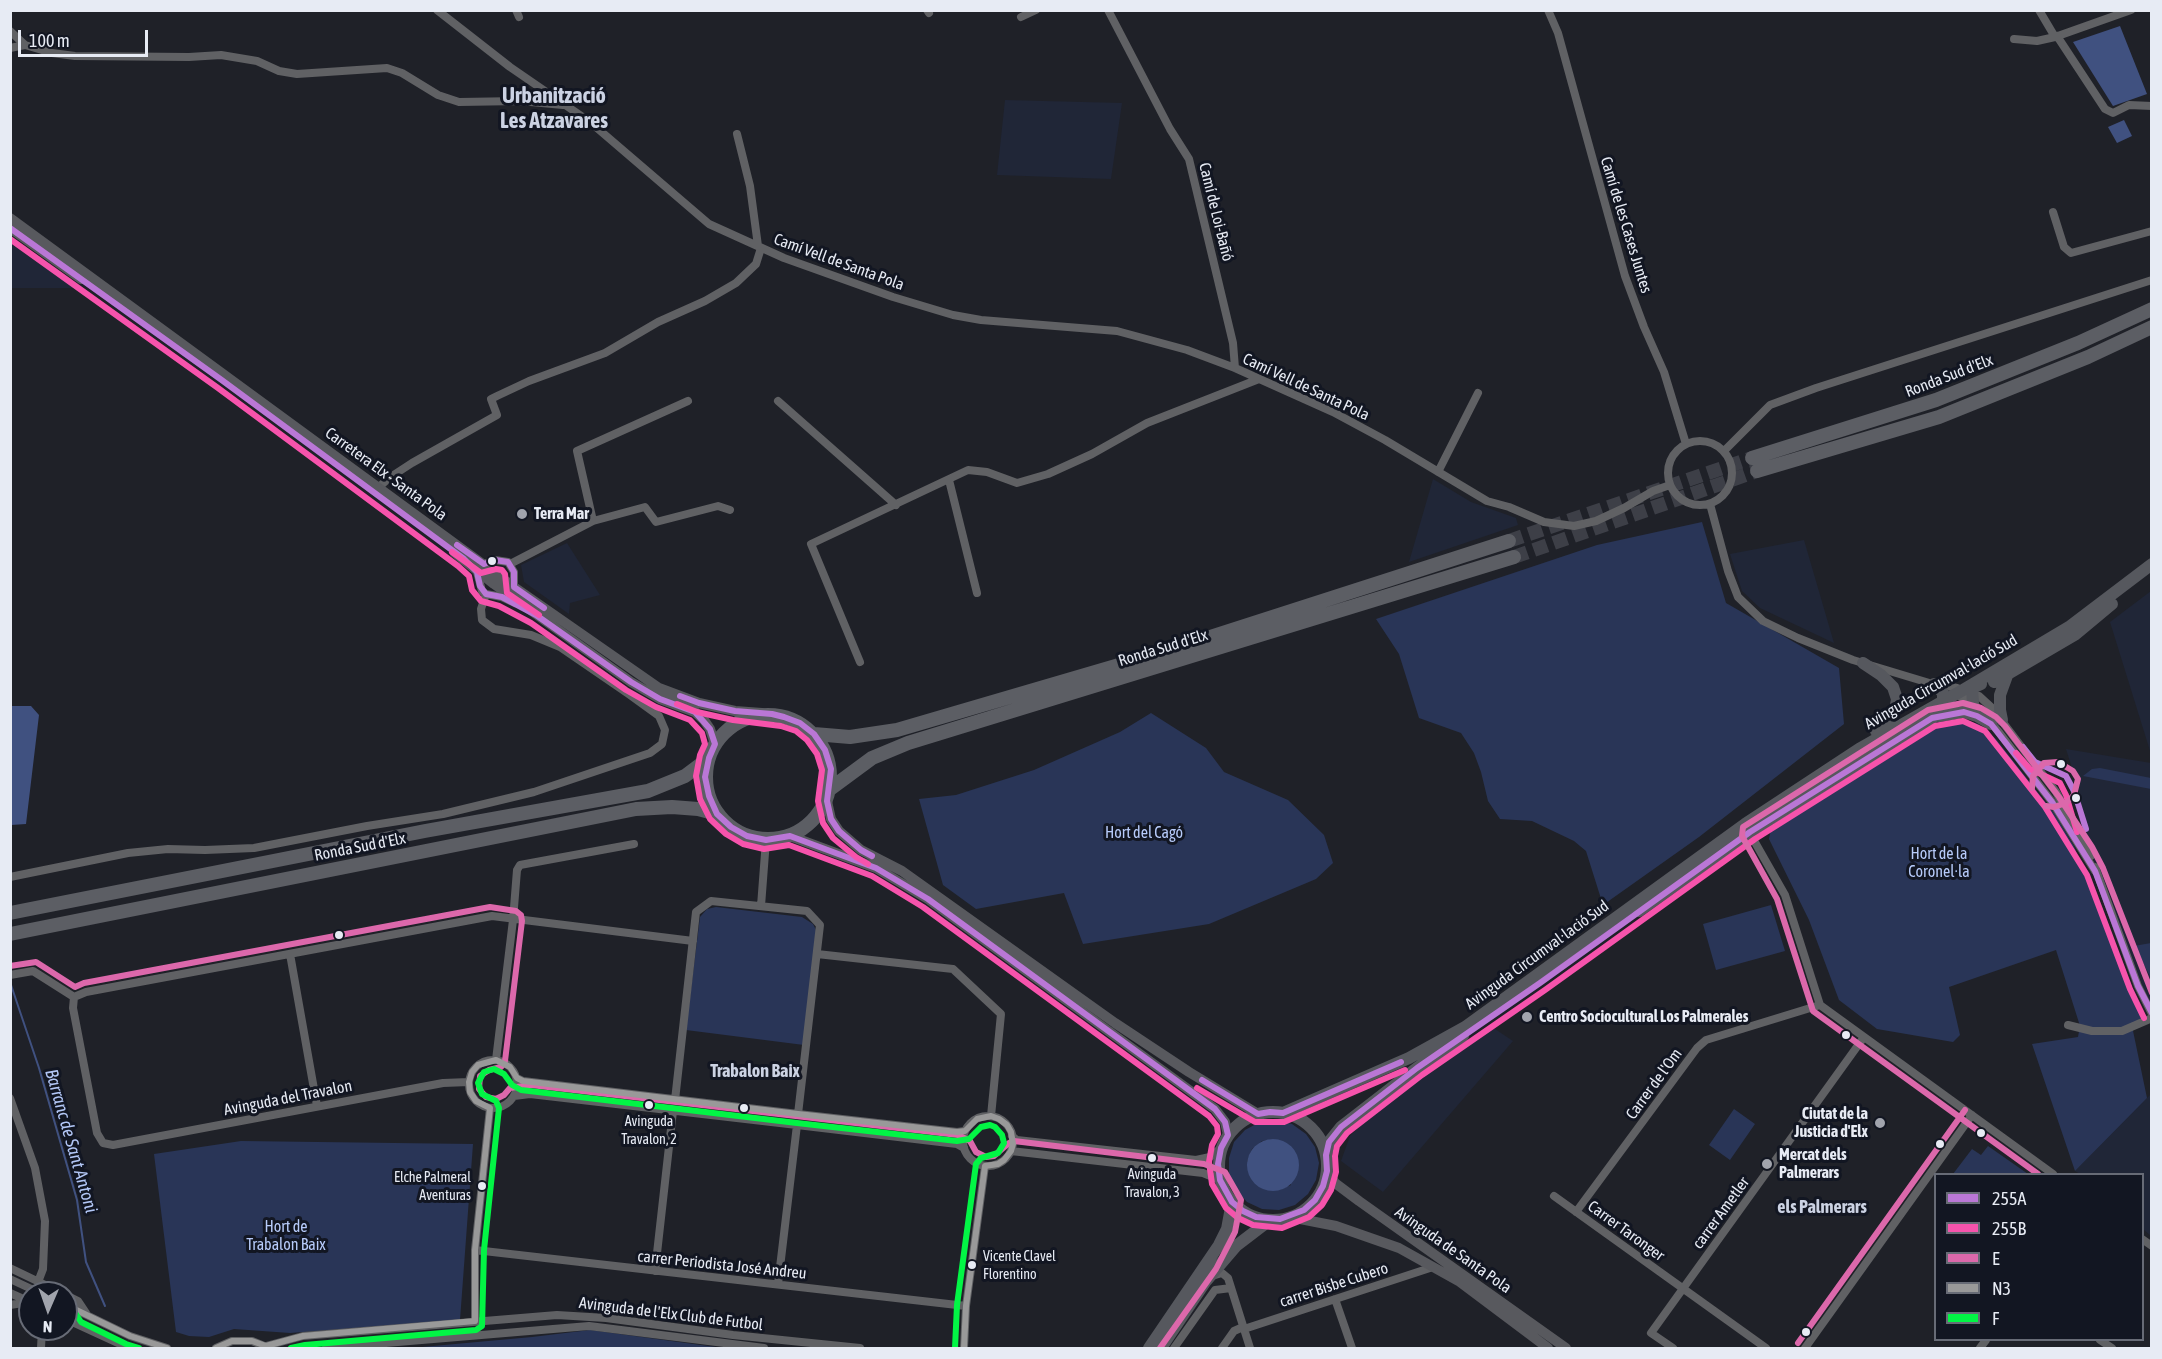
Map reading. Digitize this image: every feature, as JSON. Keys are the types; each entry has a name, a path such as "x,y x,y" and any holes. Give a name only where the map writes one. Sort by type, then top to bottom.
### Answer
{"highway":[{"name":"Ronda Sud d'Elx","path":"2151,309 2078,343 1936,400 1754,465 1939,417 2088,357 2151,327"},
{"name":"Ronda Sud d'Elx","path":"814,734 850,737 897,730 1167,651 1509,541"},
{"name":"Ronda Sud d'Elx","path":"828,795 872,758 908,743 1514,557"},
{"path":"762,713 801,723 814,734 825,750 831,769 828,795 818,816 805,828 790,836 766,840 739,832 717,814 709,796 705,777 715,744 724,733 748,717 762,713"},
{"name":"Ronda Sud d'Elx","path":"10,913 425,831 648,791 685,776 709,758"},
{"name":"Ronda Sud d'Elx","path":"10,934 636,809 672,807 698,809 717,814"}],"main road":[{"name":"Carretera Elx - Santa Pola","path":"10,218 379,487 536,615 631,682 660,699 695,712 710,729 715,744"},
{"name":"Carretera Elx - Santa Pola","path":"10,228 252,402 464,559 514,587 659,688 699,703 735,711 762,713"},
{"name":"Avinguda Circumval·lació Sud","path":"1747,828 1893,743 1966,696 2079,619 2151,564"},
{"name":"Avinguda Circumval·lació Sud","path":"1467,1030 1843,759 1943,701 1966,696 2076,634 2151,572"},
{"path":"1843,759 1860,741 1889,723 1895,711 1897,699 1893,687 1881,675 1863,663"},
{"path":"1932,718 1964,712 1997,722 2000,695 2008,673"},
{"path":"1893,743 1894,736 1940,707 1943,693 1934,684"},
{"path":"828,795 831,819 839,831 861,850 902,871 1115,1023 1258,1114"},
{"path":"790,836 876,868 928,899 1215,1109 1225,1122 1228,1135"},
{"path":"1283,1113 1467,1030"},
{"path":"1326,1155 1311,1127 1298,1118 1283,1113 1258,1114 1241,1122 1228,1135 1221,1148 1218,1164 1220,1180 1232,1202 1243,1211 1256,1217 1269,1220 1290,1217 1304,1210 1315,1200 1323,1186 1327,1171 1326,1155 1329,1142 1341,1127 1467,1030"},
{"name":"Avinguda de Santa Pola","path":"1327,1171 1335,1184 1566,1348"},
{"path":"1149,1348 1219,1245 1227,1229 1232,1202"},
{"name":"Avinguda de Santa Pola","path":"1290,1217 1347,1230 1399,1248 1460,1282 1548,1348"},
{"path":"1161,1348 1206,1281 1236,1246 1269,1220"}],"street":[{"path":"437,10 564,105"},
{"path":"1021,17 1036,10"},
{"name":"Camí de Loi-Bañó","path":"1108,10 1170,129 1189,159 1231,332 1235,368"},
{"name":"Camí de les Cases Juntes","path":"1548,10 1558,33 1625,276 1664,372 1686,444"},
{"path":"2039,10 2105,110 2113,112 2129,105 2151,106"},
{"path":"2014,39 2037,41 2132,10"},
{"name":"Camí Vell de Santa Pola","path":"10,31 25,45 52,53 75,56 221,55 257,61 279,71 297,74 387,68 402,73 438,95 459,102 520,101 564,105 590,122 709,224 760,247 840,279 953,315 981,320 1117,331 1187,350 1235,368 1333,412 1487,501 1509,507 1544,522 1574,526 1596,521 1653,491 1670,485"},
{"path":"10,48 25,45"},
{"path":"379,487 412,463 498,415 491,399 529,381 605,353 658,322 705,301 736,283 756,264 760,247 750,186 737,134"},
{"path":"2053,212 2064,247 2071,253 2151,231"},
{"path":"1724,451 1770,405 1816,388 2151,280"},
{"path":"860,662 811,544 968,470 987,472 1017,483 1048,474 1092,454 1147,423 1259,379"},
{"path":"1438,472 1478,393"},
{"path":"593,521 577,451 688,401"},
{"path":"778,401 896,505"},
{"path":"1696,441 1706,441 1724,451 1733,470 1728,491 1720,499 1700,506 1682,500 1670,485 1668,475 1672,457 1678,449 1696,441"},
{"path":"949,480 977,593"},
{"path":"1710,504 1728,571 1738,597 1763,621 1798,638 1863,663 1966,696 1979,696 1997,722 2056,792 2088,848 2138,986 2151,1014"},
{"path":"510,564 593,521 645,507 656,522 718,506 730,510"},
{"path":"514,587 514,572 510,564 501,560 481,568 480,586 486,594 502,597 536,615"},
{"path":"10,877 128,853 168,849 254,848 443,814 534,792 650,753 662,744 665,730 659,716 630,694 560,647 531,635 494,629 482,620 481,609 486,594"},
{"path":"1747,828 1785,895 1820,1005 2052,1173"},
{"path":"761,906 766,840"},
{"path":"496,1060 517,870 520,865 634,844"},
{"path":"675,1100 696,912 711,900 807,911 820,925 798,1114"},
{"path":"10,975 33,971 74,997 86,992 492,916 693,941"},
{"path":"290,954 317,1106"},
{"path":"817,954 953,969 1001,1014 991,1116"},
{"name":"Avinguda del Travalon","path":"74,997 73,1008 97,1133 103,1143 113,1144 443,1083 469,1082"},
{"name":"Carrer de l'Om","path":"1576,1212 1697,1048 1706,1040 1820,1005"},
{"path":"2068,1025 2092,1031 2122,1031 2151,1018"},
{"name":"carrer Ametler","path":"1683,1288 1864,1037"},
{"path":"517,1078 517,1089 514,1096 503,1106 490,1108 476,1101 470,1092 469,1082 472,1072 478,1065 496,1060 510,1067 517,1078 523,1081 957,1132 965,1131"},
{"path":"514,1096 530,1094 957,1144 964,1148"},
{"path":"10,1098 35,1168 45,1221 43,1269 38,1281"},
{"path":"475,1321 475,1250 490,1108"},
{"path":"655,1271 673,1111"},
{"path":"1804,1348 1972,1115"},
{"path":"1012,1136 1011,1151 998,1164 985,1166 970,1159 964,1148 965,1131 977,1119 991,1116 1007,1125 1012,1136 1017,1140 1196,1160 1210,1157 1221,1148"},
{"path":"778,1284 797,1125"},
{"path":"1011,1151 1203,1173 1220,1180"},
{"path":"964,1348 966,1306 985,1166"},
{"name":"Carrer Taronger","path":"1554,1196 1767,1348"},
{"name":"carrer Periodista José Andreu","path":"475,1250 966,1306"},
{"name":"carrer Bisbe Cubero","path":"1244,1328 1433,1267"},
{"path":"10,1268 36,1281"},
{"path":"1206,1281 1215,1274 1222,1273 1228,1278 1250,1348"},
{"path":"1174,1348 1215,1290 1231,1288"},
{"path":"1673,1348 1651,1333 1683,1288"},
{"path":"1335,1299 1352,1348"},
{"path":"78,1301 86,1314"},
{"path":"78,1310 130,1336 167,1348"},
{"name":"Avinguda de l'Elx Club de Futbol","path":"267,1347 303,1336 557,1315 606,1318 733,1335 860,1348"},
{"path":"78,1325 129,1348"},
{"name":"Avinguda de l'Elx Club de Futbol","path":"326,1348 589,1326 764,1348"},
{"path":"1222,1348 1234,1331 1244,1328"},
{"path":"216,1348 232,1341 252,1341 267,1347"}],"shaded area":[{"path":"2120,26 2147,94 2113,106 2073,42"},
{"path":"1005,100 1122,103 1111,179 997,175"},
{"path":"2124,120 2132,136 2117,143 2108,127"},
{"path":"11,237 78,288 11,288"},
{"path":"1433,479 1471,502 1516,518 1518,525 1409,562"},
{"path":"1804,540 1834,643 1760,608 1742,591 1730,554"},
{"path":"567,543 600,595 570,603 569,614 524,582 521,565"},
{"path":"2151,591 2151,754 2110,622"},
{"path":"11,706 31,706 39,715 26,824 11,825"},
{"path":"2066,749 2151,763 2151,1002 2143,987 2086,840 2078,787"},
{"path":"1489,1025 1513,1041 1383,1192 1341,1161 1350,1136 1365,1121"},
{"path":"2151,1094 2151,1236 2144,1230 2144,1173 2078,1173 2075,1171"},
{"path":"1273,1139 1283,1141 1291,1147 1297,1155 1299,1165 1297,1175 1291,1183 1283,1189 1273,1191 1263,1189 1255,1183 1249,1175 1247,1165 1249,1155 1255,1147 1263,1141"}],"green space":[{"path":"1702,522 1726,603 1839,668 1844,724 1699,837 1603,905 1586,851 1574,841 1532,821 1500,819 1488,801 1474,753 1461,733 1419,718 1399,654 1376,619 1597,545"},
{"name":"Hort del Cagó","path":"1151,713 1206,748 1224,772 1288,800 1324,835 1333,863 1316,879 1209,924 1083,944 1064,893 976,909 943,885 919,799 956,795 1034,770 1120,732"},
{"name":"Hort de la Coronel·la","path":"1962,719 1978,724 1996,739 2054,813 2074,846 2142,1020 2132,1026 2147,1098 2075,1171 2032,1044 2078,1037 2080,1026 2056,950 1949,987 1960,1035 1953,1042 1877,1029 1839,1000 1809,920 1769,839 1771,829 1935,723"},
{"path":"2100,768 2151,778 2151,789 2083,776 2092,769"},
{"path":"1771,905 1785,951 1716,970 1703,924"},
{"path":"716,907 802,917 813,924 816,930 804,1045 686,1030 700,917 707,909"},
{"path":"2152,943 2151,978 2134,946"},
{"path":"1734,1109 1755,1124 1730,1160 1709,1145"},
{"path":"1276,1120 1292,1124 1306,1134 1315,1147 1319,1163 1316,1180 1308,1194 1295,1205 1279,1210 1262,1209 1247,1202 1236,1190 1229,1175 1229,1158 1234,1142 1245,1130 1260,1122","holes":["1274,1139 1291,1185 1279,1190 1267,1190 1247,1161 1252,1149 1262,1141"]},
{"name":"Hort de Trabalon Baix","path":"241,1141 473,1144 460,1320 290,1333 234,1329 209,1337 189,1336 176,1332 154,1154"},
{"path":"1988,1146 2027,1173 1954,1173 1972,1149 1981,1155"},
{"path":"590,1330 723,1348 411,1348 532,1337"}],"waterway":[{"name":"Barranc de Sant Antoni","path":"10,982 39,1068 77,1200 86,1262 105,1306"}],"tunnel":[{"path":"1509,541 1752,458"},
{"path":"1514,557 1757,471"}],"transit line":[{"name":"255A","path":"10,228 223,381 464,559 477,572 480,586 486,594 502,597 536,615 631,682 660,699 695,712 710,729 715,744 705,777 709,796 717,814 731,827 747,836 766,840 790,836 876,868 928,899 1215,1109 1225,1122 1228,1135 1221,1148 1218,1164 1220,1180 1232,1202 1243,1211 1256,1217 1280,1219 1304,1210 1315,1200 1323,1186 1327,1171 1326,1155 1329,1142 1341,1127 1417,1068 1750,832 1932,718 1964,712 1991,724 2052,802 2095,871 2138,986 2152,1013"},
{"name":"255B","path":"10,239 218,388 458,566 469,576 472,590 481,601 499,606 531,623 626,690 656,707 690,720 702,733 705,744 700,755 696,776 700,799 710,819 726,834 743,844 764,849 789,845 872,876 923,907 1209,1116 1217,1126 1218,1134 1212,1145 1209,1162 1212,1184 1226,1208 1238,1218 1253,1225 1282,1228 1309,1217 1322,1205 1331,1190 1336,1172 1337,1146 1347,1133 1422,1075 1755,839 1935,726 1963,721 1985,731 2045,807 2087,875 2130,989 2144,1018"},
{"name":"255A","path":"457,545 484,564 495,560 508,562 514,572 514,587 544,608"},
{"name":"255B","path":"452,552 481,573 496,569 502,570 505,574 507,593 539,615"},
{"name":"255A","path":"680,696 735,711 784,717 800,723 814,734 825,750 831,769 827,801 831,819 839,831 861,850 872,856"},
{"name":"E","path":"2037,1173 1813,1011 1777,899 1742,836 1743,827 1928,710 1963,703 1981,708 2005,726 2059,797 2092,847 2103,868 2152,993"},
{"name":"255B","path":"677,704 697,712 733,720 781,726 796,731 807,740 817,754 822,770 818,801 823,823 833,838 868,864"},
{"name":"255A","path":"2023,747 2035,762 2066,776 2074,791 2086,829"},
{"name":"255B","path":"2016,753 2030,769 2060,783 2077,832"},
{"name":"E","path":"2032,788 2033,776 2044,763 2058,762 2073,771 2078,779 2074,795 2066,803 2054,807 2046,806"},
{"name":"E","path":"10,966 36,962 75,987 84,983 490,907 516,911 521,915 522,921 505,1061 501,1067 489,1070 480,1076 479,1089 486,1097 496,1099 510,1088 531,1085 958,1135 970,1141 976,1152 986,1157 994,1156 1014,1141 1204,1164 1225,1172 1241,1200 1235,1232 1216,1269 1160,1348"},
{"name":"N3","path":"216,1348 232,1341 252,1341 266,1346 303,1336 475,1321 475,1250 490,1108 476,1101 470,1092 469,1082 472,1072 478,1065 496,1060 510,1067 517,1078 523,1081 798,1114 957,1132 965,1131 977,1119 991,1116 999,1119 1007,1125 1011,1132 1013,1144 1004,1160 998,1164 985,1166 966,1306 964,1348"},
{"name":"255A","path":"1202,1080 1258,1114 1283,1113 1401,1062"},
{"name":"F","path":"291,1348 476,1330 482,1326 484,1250 499,1108 496,1101 482,1094 478,1083 484,1072 494,1069 504,1074 512,1085 521,1090 797,1123 957,1141 969,1139 981,1127 990,1125 995,1127 1002,1135 1004,1143 998,1153 981,1158 976,1164 957,1305 955,1348"},
{"name":"255B","path":"1197,1088 1255,1122 1284,1122 1405,1070"},
{"name":"E","path":"1798,1343 1965,1110"},
{"name":"N3","path":"78,1311 130,1336 167,1348"},
{"name":"F","path":"78,1317 81,1322 139,1348"}],"place":[{"name":"Terra Mar","path":"522,514"},
{"name":"Centro Sociocultural Los Palmerales","path":"1527,1017"},
{"name":"Avinguda Travalon, 2","path":"649,1105"},
{"name":"Ciutat de la Justicia d'Elx","path":"1880,1123"},
{"name":"Avinguda Travalon, 3","path":"1152,1158"},
{"name":"Mercat dels Palmerars","path":"1767,1164"},
{"name":"Elche Palmeral Aventuras","path":"482,1186"},
{"name":"Vicente Clavel Florentino","path":"972,1265"}],"district":[{"name":"Urbanització Les Atzavares","path":"554,108"},
{"name":"Trabalon Baix","path":"755,1071"},
{"name":"els Palmerars","path":"1822,1207"}]}
